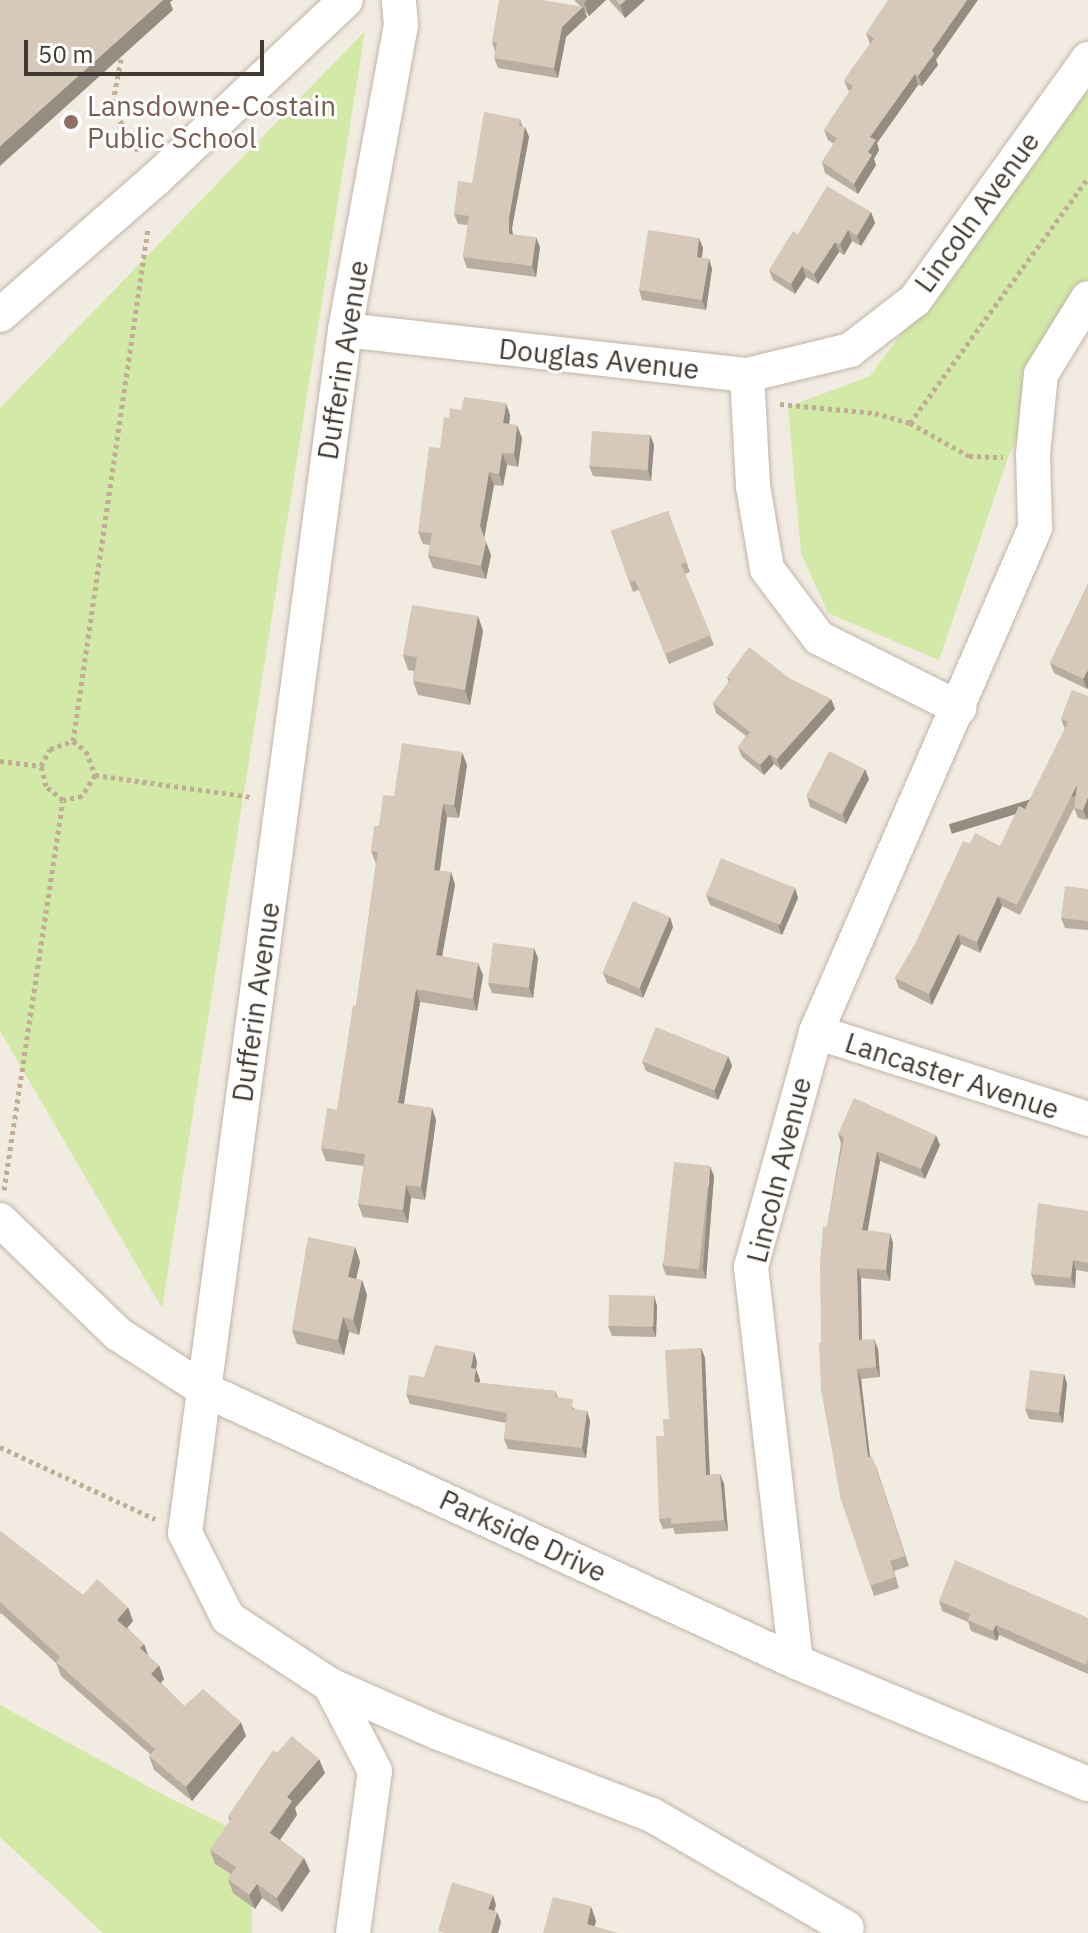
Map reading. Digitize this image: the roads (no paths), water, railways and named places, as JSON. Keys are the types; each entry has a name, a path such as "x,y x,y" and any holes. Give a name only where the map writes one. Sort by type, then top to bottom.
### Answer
{"street":[{"path":"0,315 155,180 346,0"},
{"name":"Dufferin Avenue","path":"330,1685 228,1618 185,1533 345,330 401,25 399,0"},
{"name":"Lincoln Avenue","path":"850,350 915,300 1088,59"},
{"name":"Lincoln Avenue","path":"796,1662 751,1267 816,1032 1035,528 1033,454 1041,374 1088,298"},
{"name":"Douglas Avenue","path":"345,330 748,385 850,350"},
{"path":"748,385 753,486 767,569 819,638 959,708"},
{"name":"Lancaster Avenue","path":"816,1032 1088,1119"},
{"name":"Parkside Drive","path":"1,1210 118,1334 205,1390 796,1662 1088,1784"},
{"path":"330,1685 439,1733 652,1815 847,1928"},
{"path":"330,1685 375,1771 353,1933"}],"place":[{"name":"Lansdowne-Costain Public School","path":"71,122"}]}
